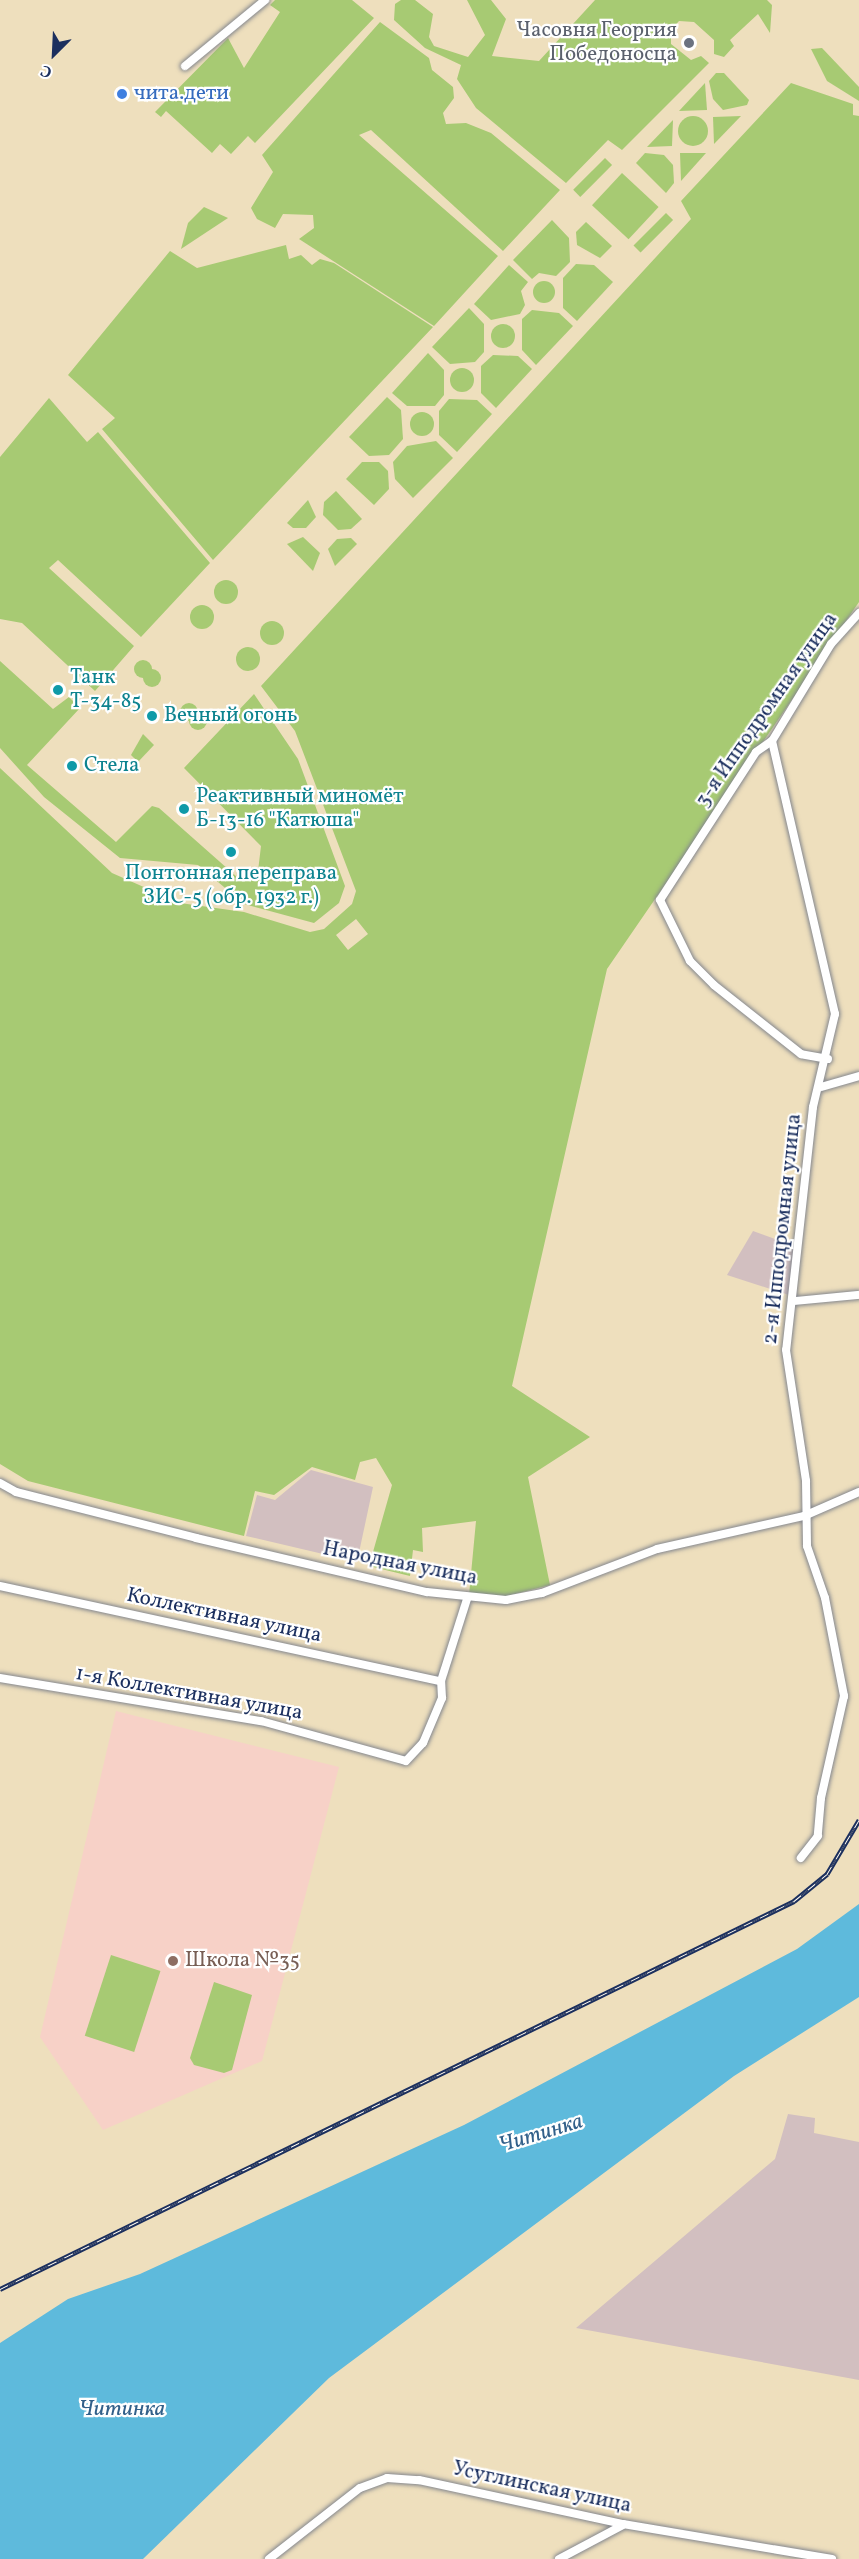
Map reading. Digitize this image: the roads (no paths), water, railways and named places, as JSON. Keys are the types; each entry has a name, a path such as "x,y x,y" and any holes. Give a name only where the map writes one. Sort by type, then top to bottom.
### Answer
{"street":[{"path":"185,66 265,0"},
{"name":"3-я Ипподромная улица","path":"828,1059 801,1054 714,985 690,961 660,900 756,752 772,741 831,644 859,612"},
{"name":"2-я Ипподромная улица","path":"772,741 831,984 835,1014 828,1059 813,1107 795,1301 786,1350 806,1481 804,1516 844,1696 821,1798 818,1836 801,1858"},
{"path":"820,1087 859,1076"},
{"path":"795,1301 859,1295"},
{"name":"Народная улица","path":"0,1483 16,1492 196,1539 466,1599 506,1600 542,1593 657,1549 804,1516 859,1492"},
{"name":"Коллективная улица","path":"0,1586 441,1681"},
{"path":"441,1681 466,1599"},
{"name":"1-я Коллективная улица","path":"0,1677 261,1721 406,1761 423,1743 442,1698 441,1681"},
{"name":"Усуглинская улица","path":"269,2559 360,2488 387,2478 419,2480 623,2524 832,2559"},
{"path":"559,2559 623,2524"}],"water":[{"name":"Читинка","path":"859,1904 859,1997 734,2076 329,2378 143,2559 0,2559 0,2343 68,2299 140,2274 464,2125 797,1949"}],"railway":[{"path":"0,2289 794,1901 827,1874 859,1820"}],"place":[{"name":"Часовня Георгия Победоносца","path":"689,43"},
{"name":"чита.дети","path":"122,94"},
{"name":"Танк Т-34-85","path":"58,690"},
{"name":"Вечный огонь","path":"152,716"},
{"name":"Стела","path":"72,766"},
{"name":"Реактивный миномёт Б-13-16 \"Катюша\"","path":"184,809"},
{"name":"Понтонная переправа ЗИС-5 (обр. 1932 г.)","path":"231,852"},
{"name":"Школа №35","path":"173,1961"}]}
